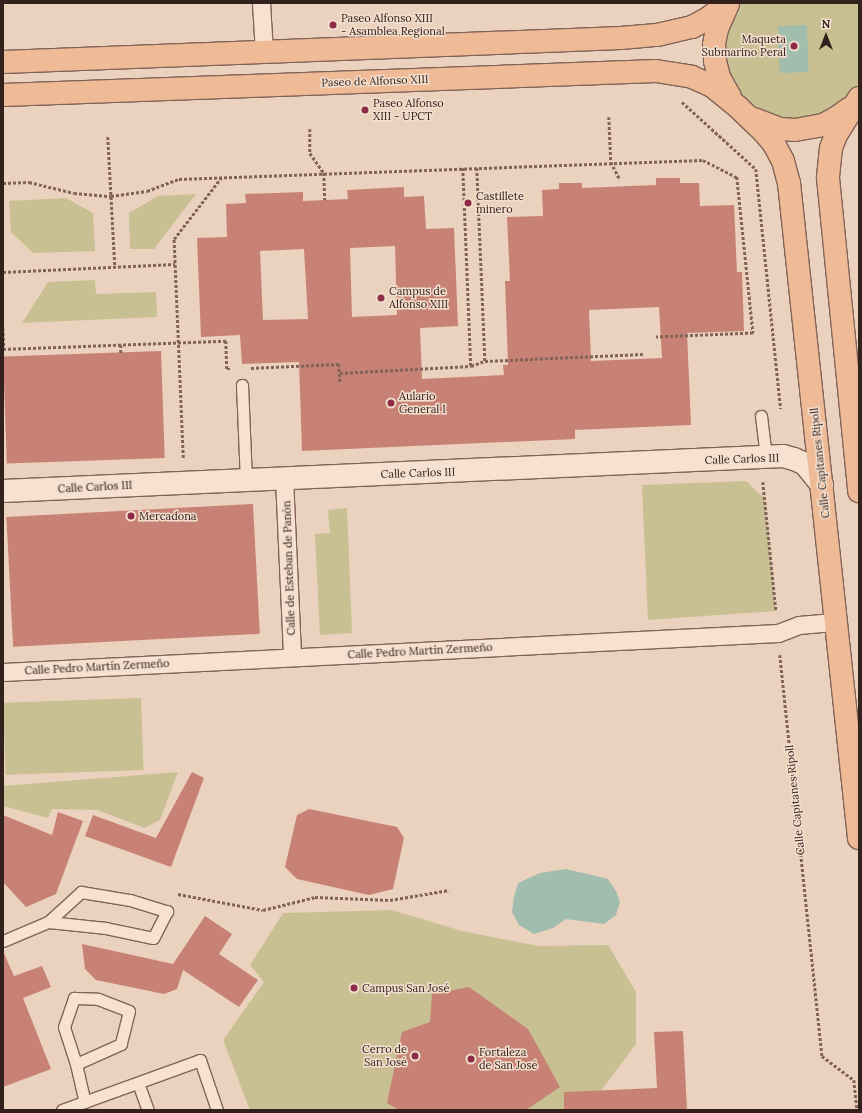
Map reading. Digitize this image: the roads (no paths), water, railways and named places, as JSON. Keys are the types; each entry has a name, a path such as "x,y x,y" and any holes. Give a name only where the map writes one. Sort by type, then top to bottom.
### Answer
{"main road":[{"path":"3,62 621,38 657,35 692,27 728,3"},
{"path":"728,3 722,14 717,29 714,45 715,61 719,77 726,91 738,107 753,118 766,125 780,129 795,130 823,125 836,118 859,98"},
{"name":"Paseo de Alfonso XIII","path":"3,95 656,71 692,77 712,86 738,107"},
{"path":"859,98 836,135 831,148 829,170 831,213 859,491"},
{"name":"Calle Capitanes Ripoll","path":"738,107 774,144 783,161 789,183 859,838"}],"street":[{"path":"262,3 264,52"},
{"path":"850,407 854,419 859,427"},
{"name":"Calle Carlos III","path":"3,491 783,456 805,464 822,485"},
{"name":"Calle de Esteban de Panón","path":"284,478 292,657"},
{"name":"Calle Pedro Martín Zermeño","path":"3,672 778,632 799,625 836,622"}],"lane":[{"path":"242,385 246,480"},
{"path":"761,416 764,457"},
{"path":"3,941 48,922 81,892 130,900 167,911 153,938 106,928 48,922"},
{"path":"76,1064 121,1044 129,1011 98,999 74,998 64,1027 76,1064 81,1105"},
{"path":"62,1110 81,1105 138,1082 200,1060 217,1110"},
{"path":"138,1082 148,1110"}],"place":[{"name":"Paseo Alfonso XIII - Asamblea Regional","path":"333,25"},
{"name":"Maqueta Submarino Peral","path":"794,46"},
{"name":"Paseo Alfonso XIII - UPCT","path":"365,110"},
{"name":"Castillete minero","path":"468,203"},
{"name":"Campus de Alfonso XIII","path":"381,298"},
{"name":"Aulario General I","path":"391,403"},
{"name":"Mercadona","path":"131,516"},
{"name":"Campus San José","path":"354,988"},
{"name":"Cerro de San José","path":"415,1056"},
{"name":"Fortaleza de San José","path":"471,1059"}]}
